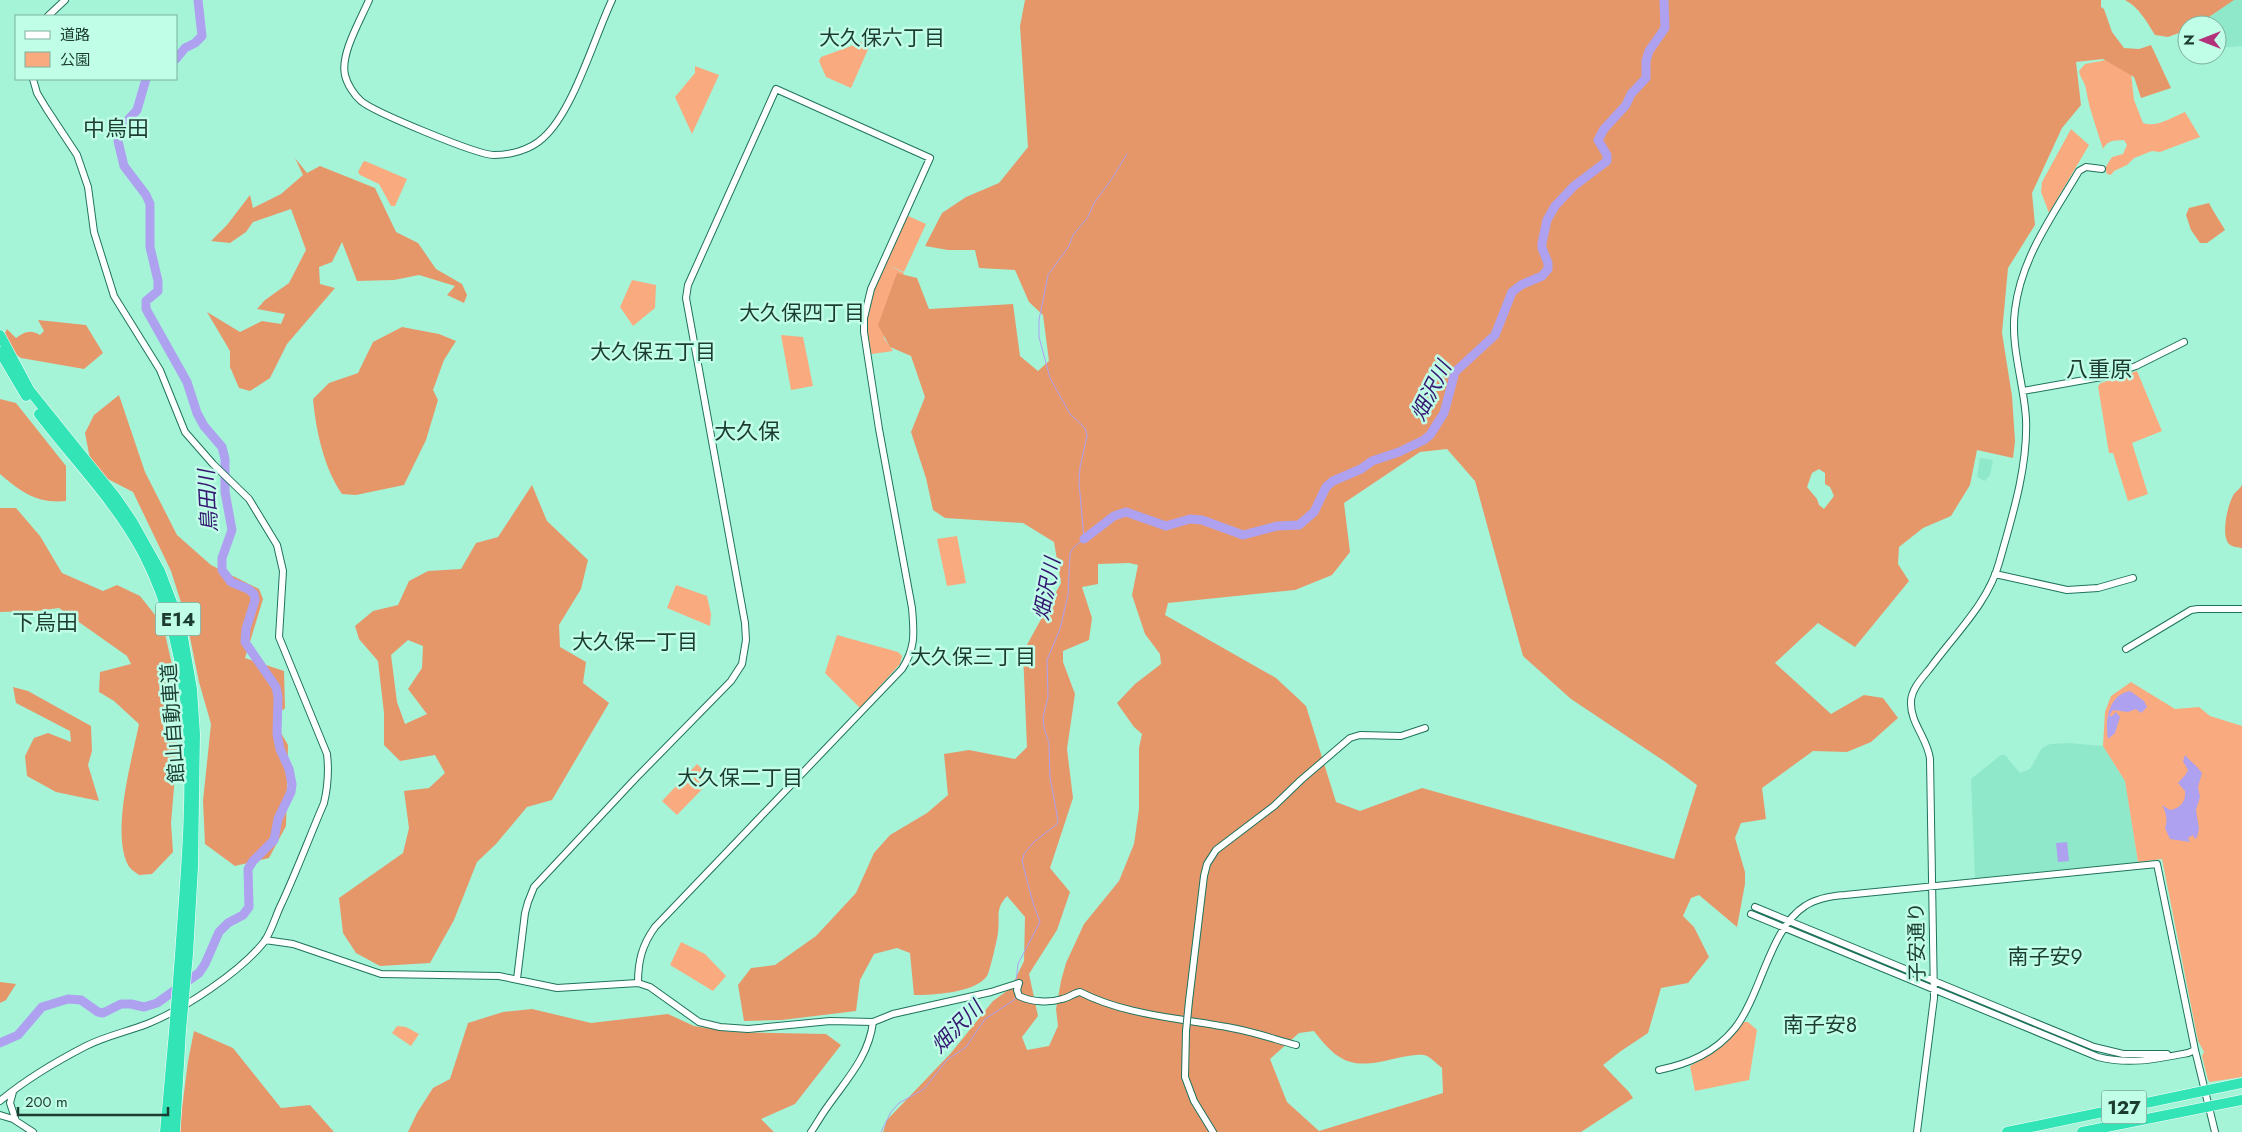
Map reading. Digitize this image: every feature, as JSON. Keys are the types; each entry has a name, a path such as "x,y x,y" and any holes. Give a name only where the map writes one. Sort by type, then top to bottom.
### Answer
{"highway":[{"name":"館山自動車道","path":"0,335 30,390 117,498 132,521 160,571 181,626 192,689 195,734 193,866 178,1031 175,1132"},
{"name":"館山自動車道","path":"0,352 34,408 126,525 153,575 173,630 182,668 188,735 184,955"},
{"name":"館山自動車道","path":"163,1132 173,1044 178,1031"},
{"name":"127","path":"2007,1132 2242,1083"},
{"name":"127","path":"2082,1132 2242,1100"}],"street":[{"path":"49,15 65,0"},
{"path":"369,0 345,61 345,77 358,99 467,149 493,155 510,153 532,146 555,127 565,110 612,0"},
{"path":"0,1101 85,1046 147,1024 198,996 218,983 245,961 265,940 324,802 328,788 329,767 328,754 279,637 278,627 283,571 278,546 261,515 244,493 213,464 185,432 160,370 114,296 94,232 88,187 81,164 71,145 37,93 33,80"},
{"path":"517,979 526,907 534,887 635,779 719,695 742,664 746,640 745,623 686,298 688,285 776,89 930,158 871,289 864,318 864,332 879,429 912,608 914,635 912,654 902,669 655,927 646,940 640,954 638,983"},
{"path":"2102,169 2086,168 2079,171 2026,263 2017,297 2014,324 2023,391 2026,451 1995,574 2067,590 2098,588 2133,578"},
{"path":"2023,391 2107,376 2136,366 2184,342"},
{"name":"子安通り","path":"1917,1132 1934,982 1929,750 1912,712 1912,695 1984,597 1995,574"},
{"path":"2126,649 2191,610 2198,608 2242,609"},
{"path":"1212,1132 1194,1101 1185,1077 1189,1001 1207,864 1216,850 1274,806 1300,780 1350,738 1360,735 1401,736 1425,728"},
{"path":"1659,1070 1679,1066 1700,1057 1714,1048 1734,1030 1746,1012 1784,929 1805,906 1826,898 2157,864 2195,1050 2214,1132"},
{"path":"1755,907 2103,1050 2123,1054 2153,1055 2195,1050"},
{"path":"1751,914 2085,1053 2113,1061 2153,1060 2195,1050"},
{"path":"265,940 293,944 381,974 489,976 517,979 557,988 638,983 650,987 699,1022 720,1027 748,1029 830,1021 873,1022 893,1014 991,992 1019,983 1017,990 1019,996 1026,1000 1046,1001 1062,999 1080,992 1109,1004 1195,1023 1236,1029 1296,1046"},
{"path":"812,1132 862,1058 872,1035 873,1022"},
{"path":"14,1091 10,1104 16,1121"},
{"path":"0,1115 16,1121 33,1132"}],"shaded area":[{"path":"1025,0 2101,0 2101,7 2104,9 2112,32 2124,48 2139,49 2151,45 2171,88 2141,98 2134,77 2103,59 2076,62 2081,105 2062,128 2032,193 2035,225 2008,268 2002,333 2012,396 2015,441 2013,458 1977,450 1970,485 1951,516 1923,528 1899,547 1898,564 1909,581 1855,647 1818,623 1775,663 1831,714 1864,695 1883,698 1898,718 1871,742 1847,752 1813,751 1762,788 1766,819 1741,823 1735,838 1745,872 1745,884 1737,927 1699,895 1691,898 1683,916 1694,927 1709,957 1688,983 1661,988 1648,1033 1603,1065 1633,1098 1581,1132 883,1132 887,1120 951,1053 993,1001 1011,988 1024,961 1025,917 1007,896 999,909 998,935 988,974 981,982 973,986 953,992 914,995 910,953 897,948 874,954 860,980 856,1011 782,1020 744,1021 738,985 751,968 775,965 816,936 856,893 874,853 890,835 927,813 948,795 944,754 969,750 1015,759 1027,747 1023,652 1061,583 1054,542 1023,523 945,518 933,510 926,478 911,432 925,397 911,356 890,347 878,325 897,273 917,278 929,309 1013,304 1020,356 1038,371 1049,361 1043,315 1029,302 1015,270 979,268 975,250 948,250 925,246 942,213 966,197 999,183 1028,147 1020,26","holes":["1447,449 1475,481 1523,656 1571,699 1697,785 1674,859 1422,788 1360,811 1336,802 1306,706 1276,678 1165,615 1168,603 1295,590 1332,575 1350,552 1344,503 1420,452","1819,469 1825,473 1825,484 1830,487 1834,496 1824,509 1819,505 1817,499 1807,487 1812,473","1129,563 1138,565 1132,595 1145,634 1160,654 1161,664 1135,684 1117,703 1134,727 1142,734 1139,748 1139,809 1134,844 1119,881 1084,924 1066,963 1056,1009 1058,1026 1049,1046 1027,1050 1022,1037 1038,1016 1029,974 1057,930 1070,892 1050,868 1073,798 1067,749 1075,694 1063,662 1063,651 1089,640 1092,618 1082,587 1098,584 1098,564","1314,1031 1331,1051 1339,1057 1357,1063 1379,1062 1412,1055 1431,1058 1442,1068 1443,1093 1319,1131 1287,1102 1270,1059 1299,1033"]},
{"path":"2125,0 2234,0 2212,15 2177,15 2177,34 2168,37 2155,35 2138,10"},
{"path":"2198,0 2242,0 2242,46 2227,47 2227,15 2194,15"},
{"path":"295,158 307,173 320,166 375,188 396,232 418,243 436,269 462,284 467,295 464,303 447,295 455,286 419,275 394,280 357,281 342,242 332,262 319,267 320,284 335,288 287,344 270,378 250,391 239,388 230,367 230,351 207,312 240,332 262,321 281,324 285,314 257,309 265,300 289,283 306,250 291,209 253,222 246,232 230,243 211,241 227,225 250,195 253,208 281,194 303,175"},
{"path":"2209,203 2225,230 2207,243 2200,243 2191,230 2186,215 2189,208"},
{"path":"38,320 86,325 103,353 84,369 21,358 11,351 3,337 7,329 16,338 27,332 40,335 44,331"},
{"path":"402,327 439,334 456,341 444,360 433,390 438,400 426,440 404,485 356,495 342,494 330,473 322,449 313,399 329,383 358,373 373,342"},
{"path":"119,395 145,472 177,535 211,565 259,589 263,599 245,658 284,671 285,708 273,719 288,745 286,826 269,858 235,866 205,844 203,801 211,724 199,682 186,618 171,571 133,492 102,476 90,459 85,433 94,415"},
{"path":"0,399 16,403 66,466 66,501 38,499 22,491 0,474"},
{"path":"1980,458 1993,460 1990,475 1985,481 1977,477"},
{"path":"532,485 547,521 588,560 581,589 559,625 560,647 586,662 583,683 609,703 552,800 527,807 496,844 477,862 454,920 430,963 380,966 356,953 343,933 339,898 403,853 409,828 404,791 429,788 445,773 435,755 400,761 384,745 384,713 378,661 359,639 355,626 373,611 398,605 409,581 428,571 461,569 476,543 498,537","holes":["408,640 423,646 422,668 408,689 427,714 405,724 397,702 391,655"]},
{"path":"2242,485 2242,548 2234,547 2228,543 2225,525 2234,494"},
{"path":"0,508 16,508 40,536 62,573 103,591 117,585 140,596 163,625 175,678 179,729 171,823 173,852 152,874 139,875 129,866 123,851 122,815 124,795 139,724 114,701 99,692 100,672 131,664 127,656 59,608 0,612"},
{"path":"13,687 28,691 91,726 92,751 88,765 99,801 56,792 27,776 25,756 34,738 48,733 71,742 70,731 16,703"},
{"path":"2130,691 2144,701 2147,707 2141,713 2136,709 2128,712 2113,710 2109,716 2116,712 2120,717 2115,733 2108,739 2107,724 2110,710 2113,703 2123,693"},
{"path":"2069,743 2103,746 2125,781 2138,862 1975,878 1971,779 2001,755 2005,755 2020,773 2030,769 2042,748 2050,744"},
{"path":"2185,755 2202,773 2198,787 2200,797 2196,810 2199,829 2195,839 2193,835 2188,838 2190,842 2170,839 2165,828 2166,816 2162,805 2170,810 2177,808 2184,801 2185,791 2178,783 2188,770 2183,761"},
{"path":"2067,842 2069,861 2058,862 2056,843"},
{"path":"0,982 16,984 6,1000 0,1003"},
{"path":"532,1009 591,1023 668,1014 694,1026 732,1032 826,1034 841,1045 795,1104 761,1119 774,1132 408,1132 417,1113 433,1088 450,1079 468,1023 503,1012"},
{"path":"194,1031 233,1048 281,1108 310,1105 334,1132 179,1132 188,1061"}],"green space":[{"path":"873,38 851,88 826,77 819,61 821,57"},
{"path":"2106,60 2131,73 2134,100 2143,123 2159,123 2185,112 2200,137 2160,152 2152,151 2134,158 2111,175 2107,174 2105,168 2112,157 2123,154 2127,145 2124,140 2115,141 2107,144 2103,149 2079,71 2085,64"},
{"path":"695,66 719,75 692,134 675,97 695,73"},
{"path":"2071,129 2089,145 2049,213 2041,192 2042,182"},
{"path":"365,161 407,179 395,206 391,206 379,184 360,175 358,172"},
{"path":"906,215 926,224 904,272 888,265 904,273 882,320 884,338 893,351 865,355 861,326 883,263"},
{"path":"632,280 656,285 655,308 633,326 620,307"},
{"path":"781,335 803,337 813,386 791,390"},
{"path":"2137,371 2162,431 2132,443 2148,494 2128,501 2113,453 2109,453 2098,386 2101,383"},
{"path":"957,536 966,583 947,586 937,539"},
{"path":"676,585 707,596 711,614 710,626 667,608"},
{"path":"837,635 898,652 902,656 900,664 860,708 825,673"},
{"path":"2131,682 2175,709 2199,707 2210,716 2242,726 2242,1077 2210,1082 2208,1080 2202,1056 2204,1052 2198,1041 2162,859 2138,862 2125,781 2103,746 2105,712 2111,696"},
{"path":"697,764 712,779 677,815 662,801"},
{"path":"681,942 705,954 726,976 713,991 670,965"},
{"path":"1743,1022 1748,1022 1757,1030 1749,1080 1695,1091 1690,1066 1717,1050"},
{"path":"397,1026 406,1027 419,1034 411,1046 392,1033"}],"waterway":[{"name":"鳥田川","path":"178,57 185,48 195,43 202,36 198,0"},
{"name":"畑沢川","path":"1084,539 1114,516 1126,512 1166,526 1190,519 1202,520 1243,535 1277,526 1299,525 1314,512 1326,487 1333,481 1361,469 1372,461 1399,452 1430,435 1444,413 1455,372 1495,335 1512,292 1521,285 1542,276 1548,269 1542,243 1547,220 1555,206 1574,186 1607,161 1607,155 1598,140 1604,129 1626,105 1631,94 1646,78 1646,61 1649,51 1665,28 1664,0"},
{"name":"鳥田川","path":"0,1043 18,1035 42,1007 68,999 81,1000 98,1012 103,1013 121,1004 144,1007 157,1003 199,973 219,932 228,923 243,915 249,907 248,869 253,861 274,840 278,819 291,792 292,784 289,769 280,749 277,734 278,697 276,687 245,642 246,629 255,600 254,594 248,589 231,582 222,570 222,558 232,530 225,492 225,459 222,447 204,426 197,413 187,382 146,309 146,301 158,291 158,281 150,247 150,204 146,195 124,166 118,141 119,130 137,110 146,80"},
{"name":"畑沢川","path":"1016,982 1018,964 1040,922 1022,861 1024,854 1034,842 1057,824 1058,820 1050,778 1049,743 1043,717 1048,697 1047,660 1060,629 1068,595 1070,553 1084,539 1079,482 1080,467 1087,436 1085,428 1070,414 1050,378 1039,337 1039,320 1048,275 1069,246 1073,235 1088,217 1094,203 1127,154"},
{"name":"畑沢川","path":"881,1132 891,1112 899,1103 924,1089 947,1060 966,1047 985,1019 1014,1000 1016,996"}],"district":[{"name":"大久保六丁目","path":"882,38"},
{"name":"中烏田","path":"116,128"},
{"name":"大久保四丁目","path":"802,313"},
{"name":"大久保五丁目","path":"653,352"},
{"name":"八重原","path":"2099,369"},
{"name":"大久保","path":"747,431"},
{"name":"下烏田","path":"45,622"},
{"name":"大久保一丁目","path":"635,642"},
{"name":"大久保三丁目","path":"973,657"},
{"name":"大久保二丁目","path":"740,778"},
{"name":"南子安9","path":"2045,957"},
{"name":"南子安8","path":"1820,1025"}]}
